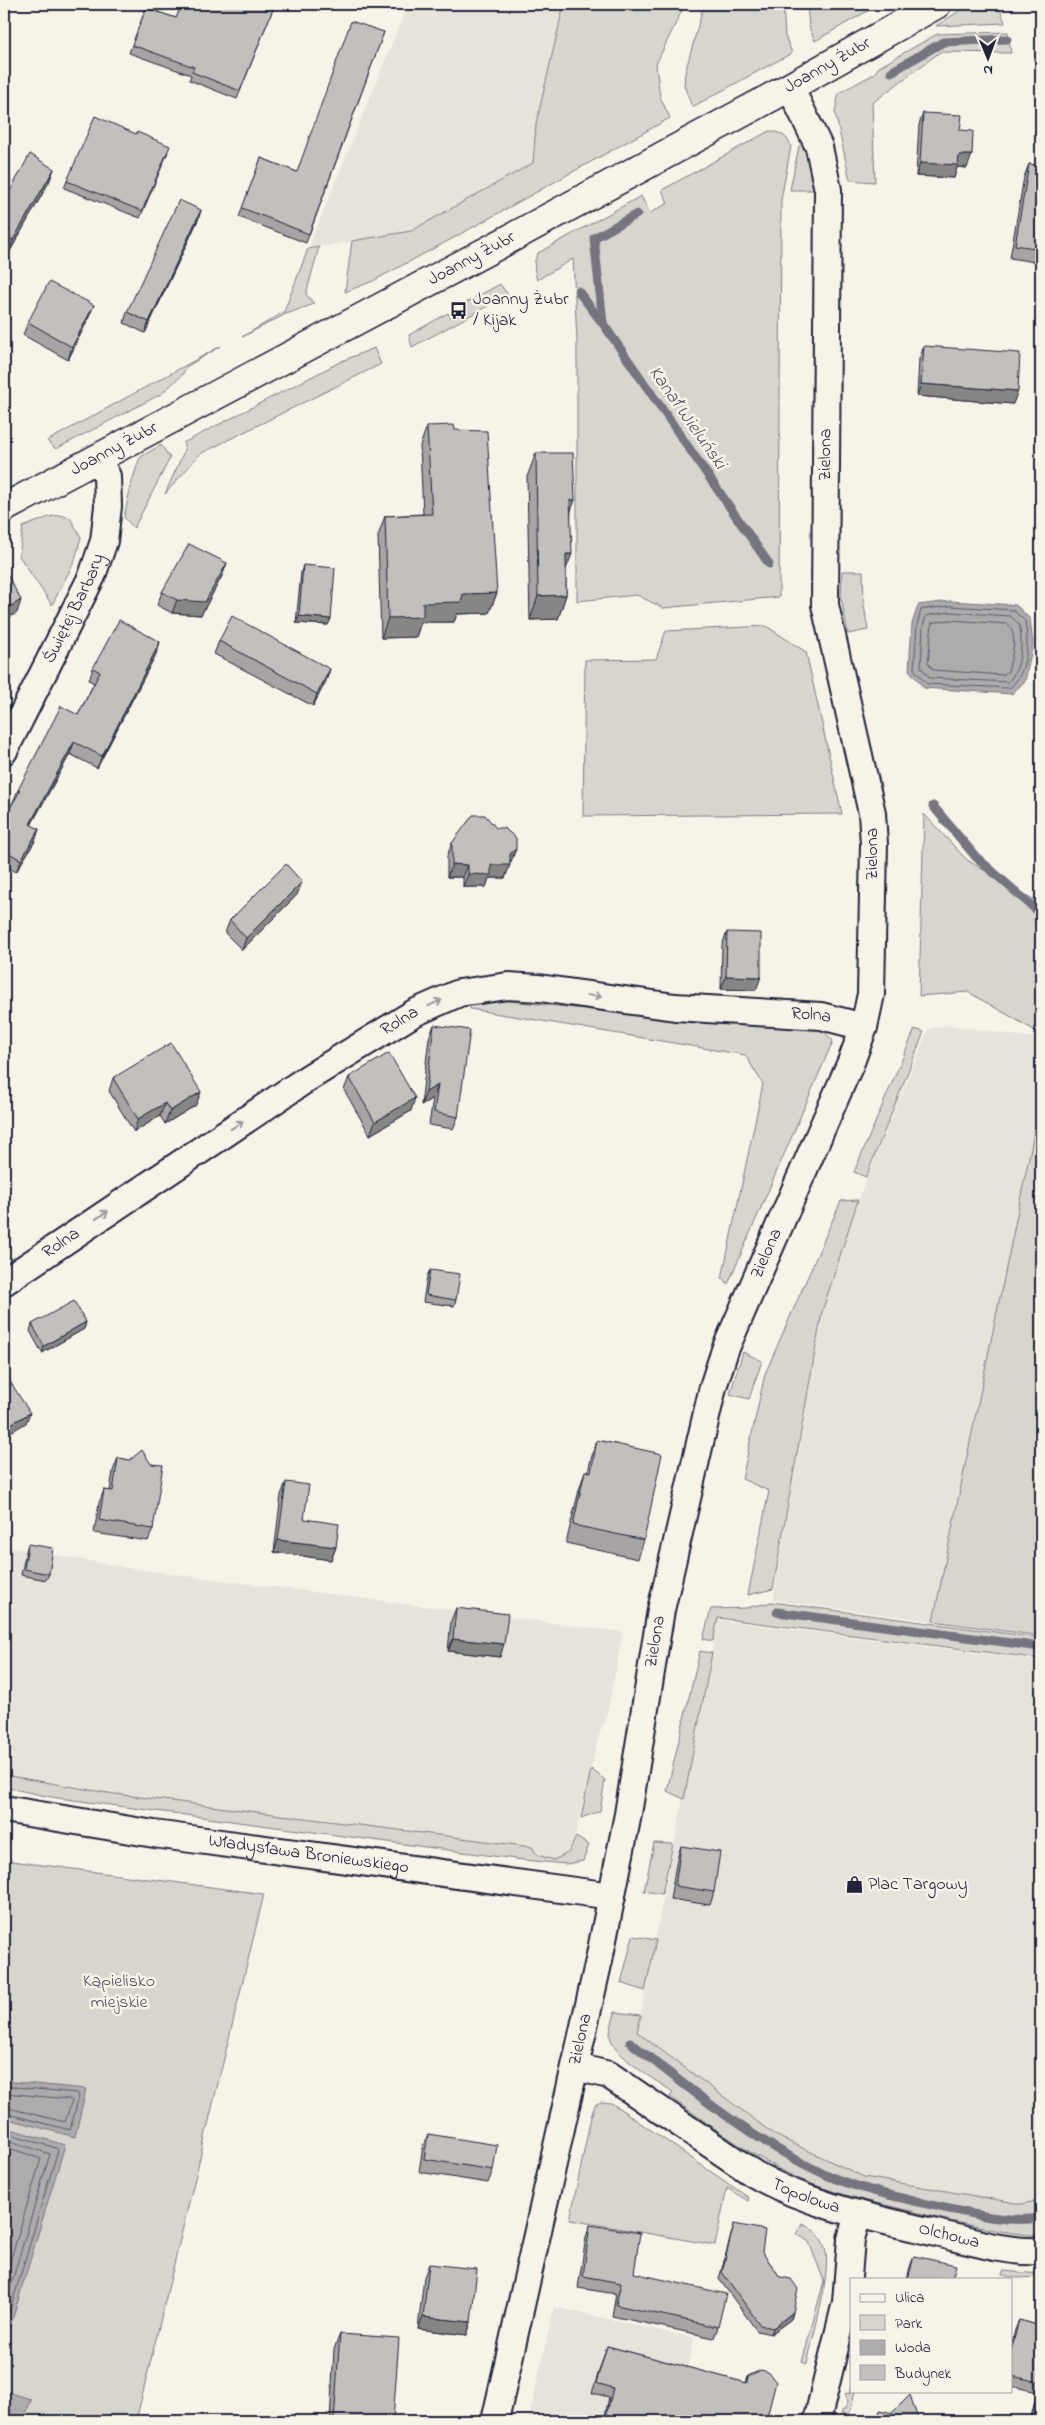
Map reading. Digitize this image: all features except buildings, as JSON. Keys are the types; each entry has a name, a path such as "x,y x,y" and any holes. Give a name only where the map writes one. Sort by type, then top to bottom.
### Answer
{"street":[{"name":"Joanny Żubr","path":"4,508 790,87 937,4"},
{"name":"Zielona","path":"495,2421 576,2067 612,1896 661,1610 719,1367 851,1062 864,1027 871,979 874,844 872,813 828,624 824,583 828,190 819,147 790,87"},
{"name":"Świętej Barbary","path":"4,751 92,576 104,541 108,506 107,476 97,459"},
{"name":"Rolna","path":"4,1282 308,1078 414,1013 459,993 508,986 539,988 674,1007 821,1016 864,1027"},
{"name":"Władysława Broniewskiego","path":"4,1808 154,1834 612,1896"},
{"name":"Topolowa","path":"576,2067 609,2075 754,2174 780,2188 804,2198 858,2214 852,2239 846,2302 817,2421"},
{"name":"Olchowa","path":"858,2214 1006,2249 1041,2251"}],"shaded area":[{"path":"408,4 564,4 536,124 533,163 411,231 308,249"},
{"path":"948,1025 1041,1039 1041,1099 933,1621 773,1600 822,1312 862,1190 923,1041 929,1029"},
{"path":"4,1546 135,1569 623,1632 606,1720 600,1731 572,1848 555,1860 414,1832 108,1793 4,1775"},
{"name":"Plac Targowy","path":"718,1620 1041,1661 1041,2200 1022,2204 864,2177 775,2135 637,2032"},
{"path":"554,2307 694,2338 675,2421 528,2421"}],"green space":[{"path":"564,4 685,4 656,64 660,97 670,118 459,235 373,281 345,292 352,241 411,231 533,163 536,124"},
{"path":"704,4 783,4 785,36 792,53 692,107 684,85 685,73"},
{"path":"807,4 880,4 815,41 809,27"},
{"path":"970,4 998,4 1005,23 936,26"},
{"path":"1008,32 1011,53 940,52 872,103 875,182 850,180 835,112 839,93 874,74 879,67 937,34"},
{"path":"769,131 776,132 788,139 791,146 781,200 779,597 663,608 637,595 577,601 577,340 573,259 537,280 534,266 536,256 538,253 641,196 650,213 668,203 662,190"},
{"path":"802,145 808,157 813,190 790,190 799,146"},
{"path":"319,247 306,294 314,304 286,314 242,337 284,312 308,249"},
{"path":"500,284 508,295 412,347 409,335 448,313 451,318 467,309 464,304"},
{"path":"221,346 186,367 182,375 161,394 56,449 47,441"},
{"path":"374,348 381,364 200,454 165,494 185,449 183,443 342,361"},
{"path":"161,445 170,458 134,528 124,517 132,481 142,456"},
{"path":"60,515 70,518 81,537 75,560 52,605 19,556 23,527"},
{"path":"842,571 863,571 864,605 868,630 848,634 841,598"},
{"path":"766,626 806,652 842,814 583,816 585,660 656,659 666,631"},
{"path":"924,814 967,860 1041,904 1041,1034 968,992 919,996"},
{"path":"500,1000 689,1020 817,1028 825,1032 833,1041 728,1284 722,1278 763,1084 745,1055 470,1009 470,1004"},
{"path":"915,1029 924,1032 866,1177 854,1172"},
{"path":"1041,1099 1041,1636 933,1621"},
{"path":"858,1200 822,1312 773,1589 748,1595 769,1491 742,1479 765,1374 841,1201"},
{"path":"743,1352 762,1361 749,1399 730,1394"},
{"path":"772,1602 1041,1638 1041,1659 718,1618 713,1641 703,1639 711,1609 746,1608"},
{"path":"700,1651 712,1653 684,1799 667,1791"},
{"path":"591,1769 605,1780 600,1811 581,1818"},
{"path":"4,1775 108,1793 532,1847 537,1855 554,1860 569,1852 576,1837 589,1845 583,1861 566,1864 523,1860 51,1797 4,1787"},
{"path":"654,1843 673,1844 662,1894 644,1891"},
{"name":"Kąpielisko miejskie","path":"4,1860 264,1894 136,2421 4,2421"},
{"path":"633,1936 656,1940 645,1991 621,1983"},
{"path":"615,2012 641,2015 637,2032 775,2135 864,2177 1022,2204 1041,2200 1041,2236 976,2226 861,2199 828,2190 781,2170 738,2144 670,2097 673,2092 636,2067 618,2051 610,2035"},
{"path":"601,2102 611,2103 619,2108 749,2198 748,2201 727,2188 715,2245 570,2220 591,2117 595,2105"},
{"path":"802,2223 821,2238 825,2247 827,2263 826,2276 817,2323 807,2364 802,2362 824,2281 809,2242 797,2234"},
{"path":"1003,2271 1041,2274 1041,2277 1017,2278 1002,2275"},
{"path":"850,2390 850,2392 855,2392 848,2421 843,2421 844,2413 841,2413 843,2409 846,2409 848,2400 845,2398 846,2393 849,2394"}],"water":[{"path":"950,601 1016,605 1030,619 1033,644 1025,681 1012,694 924,688 909,670 912,624 918,605"},
{"path":"4,2081 86,2089 75,2137 4,2118"},
{"path":"4,2127 65,2145 4,2347"},
{"path":"4,2391 31,2399 24,2421 4,2421"}],"waterway":[{"path":"891,72 943,42 1007,39"},
{"path":"603,323 594,238 637,214"},
{"name":"Kanał Wieluński","path":"578,291 604,325 769,564"},
{"name":"Kanał Wieluński","path":"933,806 976,857 1041,914"},
{"path":"777,1612 1041,1647"},
{"path":"630,2042 723,2114 772,2146 824,2174 852,2185 881,2193 965,2212 1003,2219 1041,2218"}],"place":[{"name":"Joanny Żubr / Kijak","path":"459,310"},
{"name":"Plac Targowy","path":"854,1885"}]}
